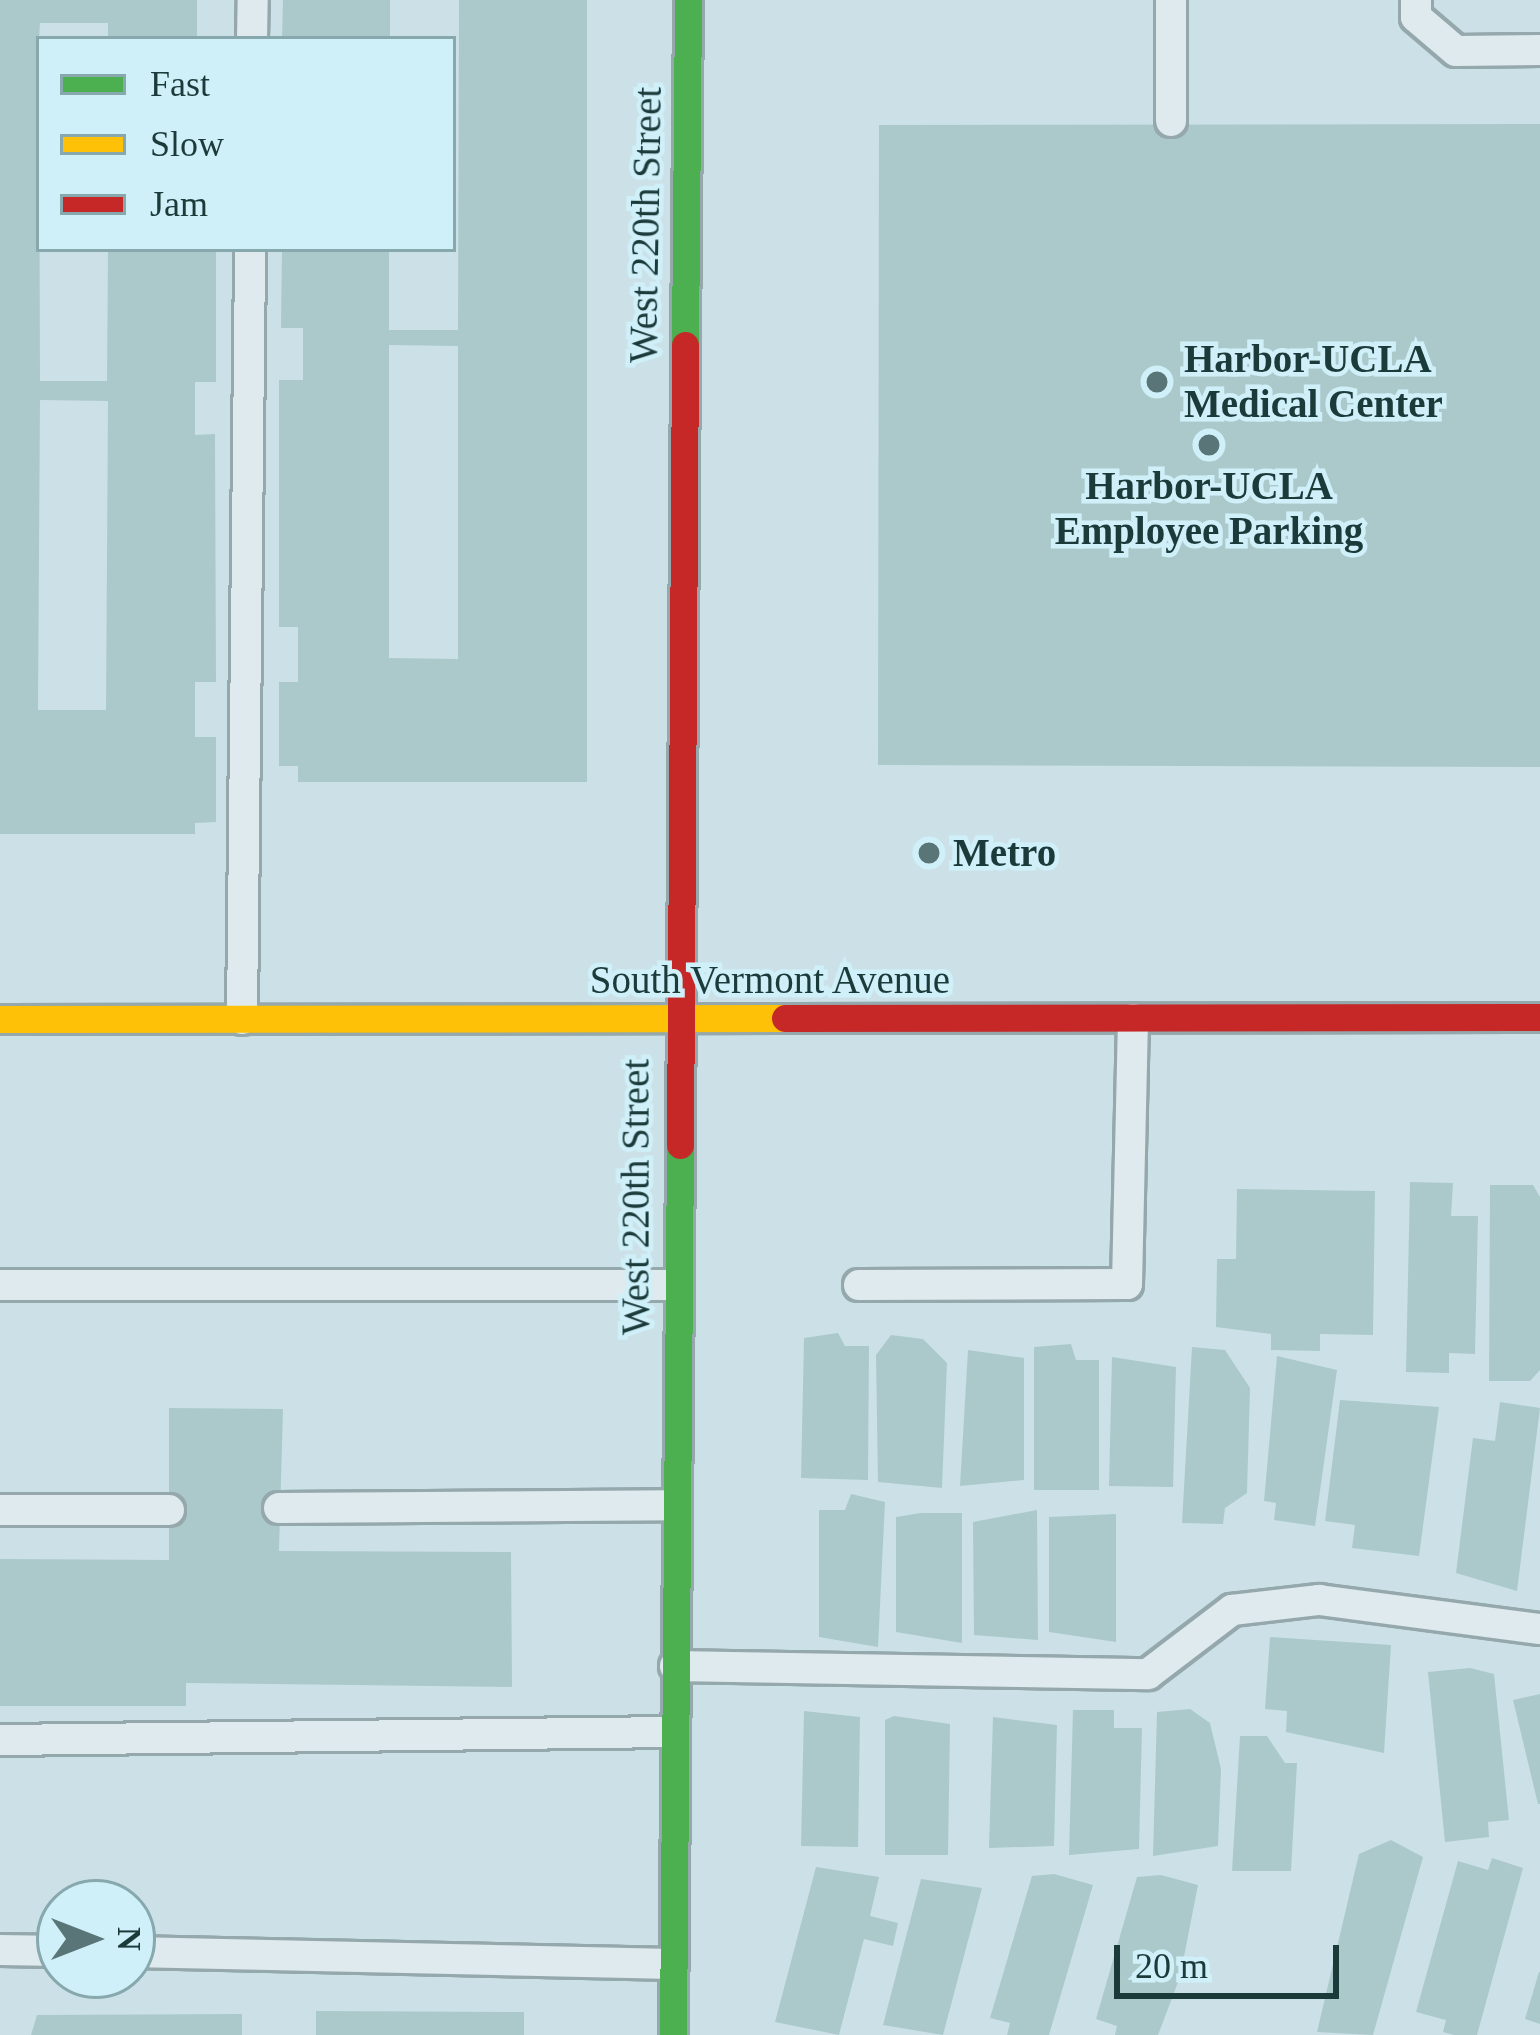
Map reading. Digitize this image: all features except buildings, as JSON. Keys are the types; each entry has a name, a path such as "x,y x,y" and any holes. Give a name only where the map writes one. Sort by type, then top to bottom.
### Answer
{"street":[{"name":"West 220th Street","path":"674,2035 676,1019 688,0"},
{"name":"South Vermont Avenue","path":"0,1019 1540,1017"}],"lane":[{"path":"252,36 253,0"},
{"path":"1171,0 1171,121"},
{"path":"1416,0 1416,17 1456,50 1540,50"},
{"path":"242,1019 250,252"},
{"path":"859,1285 1127,1284 1133,1019"},
{"path":"0,1285 675,1285"},
{"path":"279,1508 675,1505"},
{"path":"0,1510 169,1510"},
{"path":"675,1666 1148,1674 1232,1610 1318,1600 1540,1629"},
{"path":"0,1740 674,1732"},
{"path":"0,1950 36,1951"},
{"path":"156,1953 674,1964"}],"traffic: fast":[{"path":"685,345 688,0"},
{"path":"673,2035 680,1145"}],"traffic: slow":[{"path":"0,1019 785,1018"}],"traffic: jam":[{"path":"680,1145 685,345"},
{"path":"785,1018 1540,1017"}],"place":[{"name":"Harbor-UCLA Medical Center","path":"1157,382"},
{"name":"Harbor-UCLA Employee Parking","path":"1209,445"},
{"name":"Metro","path":"929,853"}]}
